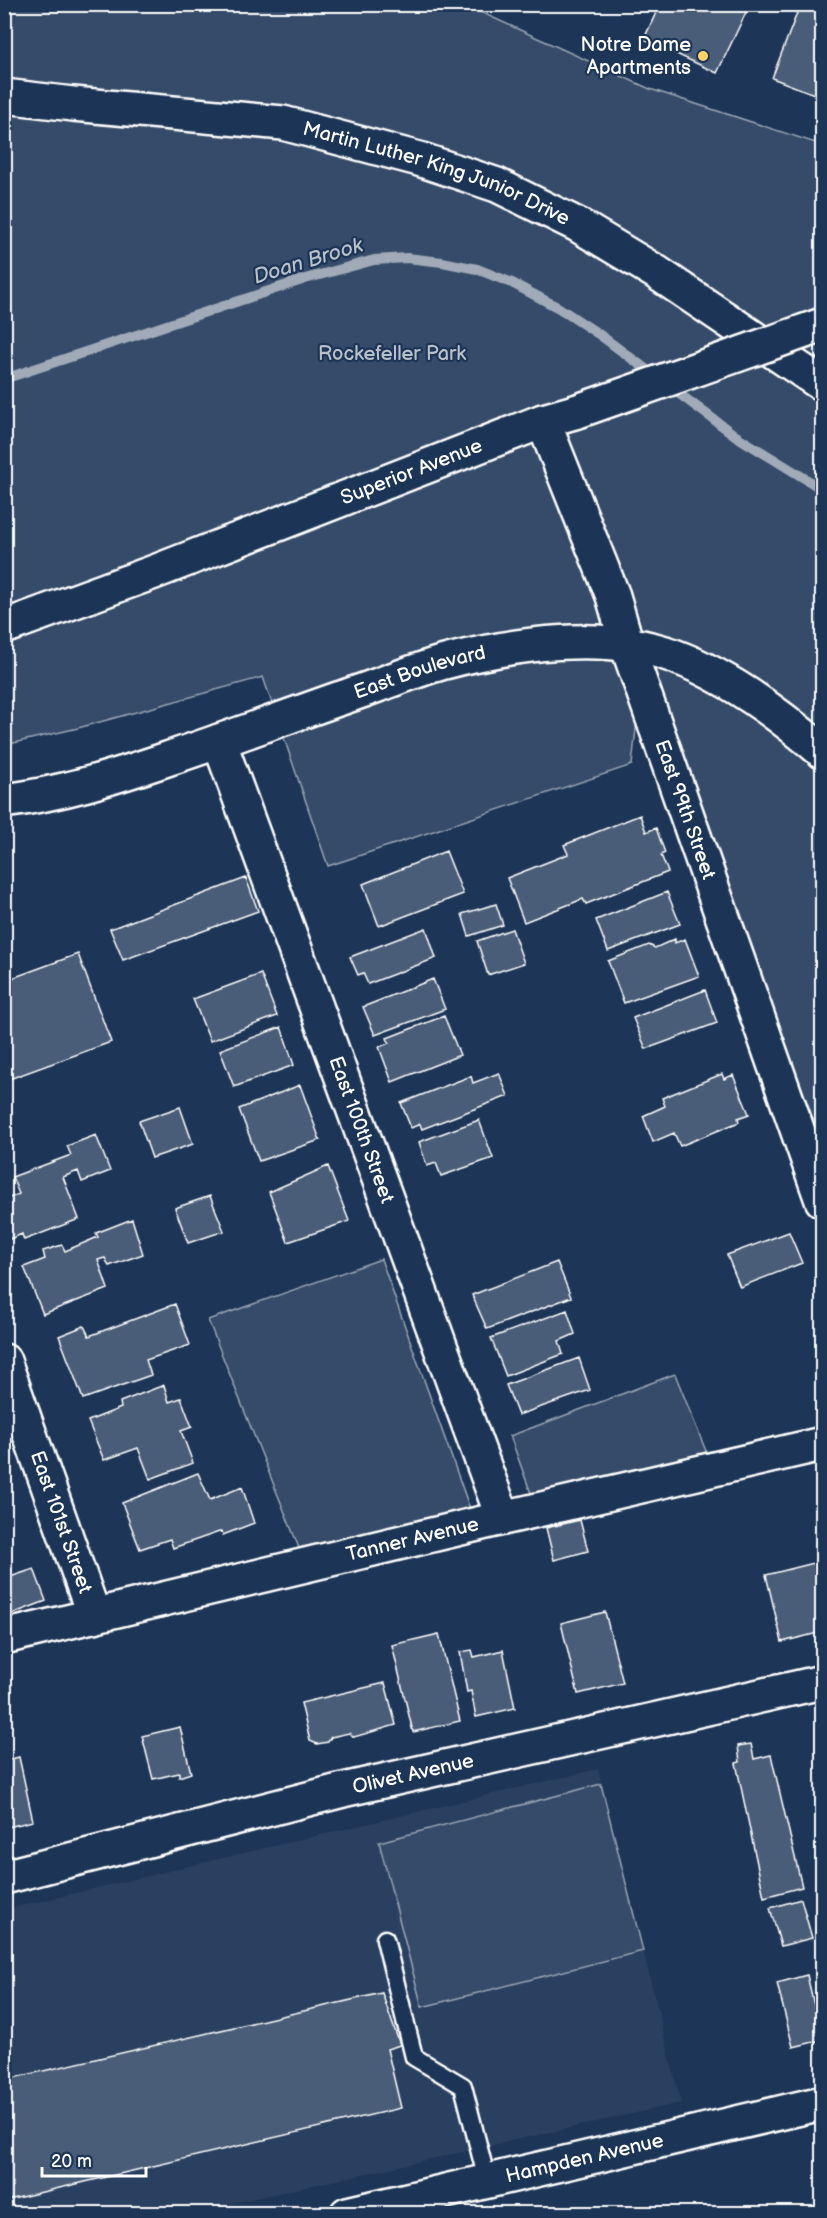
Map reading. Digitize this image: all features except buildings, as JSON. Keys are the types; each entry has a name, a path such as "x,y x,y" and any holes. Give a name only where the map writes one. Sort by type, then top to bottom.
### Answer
{"street":[{"name":"Martin Luther King Junior Drive","path":"4,96 283,123 419,159 496,185 578,225 656,272 822,384"},
{"name":"Superior Avenue","path":"4,627 168,567 543,422 822,325"},
{"name":"East 99th Street","path":"543,422 613,596 627,645 822,1200"},
{"name":"East Boulevard","path":"4,801 29,798 102,781 441,663 515,647 580,641 627,645 673,655 724,680 795,728 822,751"},
{"name":"East 100th Street","path":"219,741 503,1518"},
{"name":"East 101st Street","path":"4,1360 94,1616"},
{"name":"Tanner Avenue","path":"4,1637 822,1444"},
{"name":"Olivet Avenue","path":"4,1877 343,1790 822,1682"},
{"name":"Hampden Avenue","path":"347,2214 822,2103"}],"lane":[{"path":"386,1939 414,2057 463,2086 487,2180"}],"shaded area":[{"path":"598,1769 681,2103 189,2213 5,2213 4,1910"}],"green space":[{"name":"Rockefeller Park","path":"4,5 465,5 650,89 822,145 822,737 647,629 644,648 822,751 822,1200 641,684 632,765 328,866 263,677 78,728 5,745"},
{"path":"381,1259 470,1509 299,1548 208,1320"},
{"path":"675,1374 708,1456 532,1496 510,1436"},
{"path":"601,1784 643,1951 422,2007 379,1842"}],"waterway":[{"name":"Doan Brook","path":"4,379 305,279 374,260 407,258 442,262 477,269 512,283 559,308 600,335 736,436 822,489"}],"place":[{"name":"Notre Dame Apartments","path":"703,56"}]}
